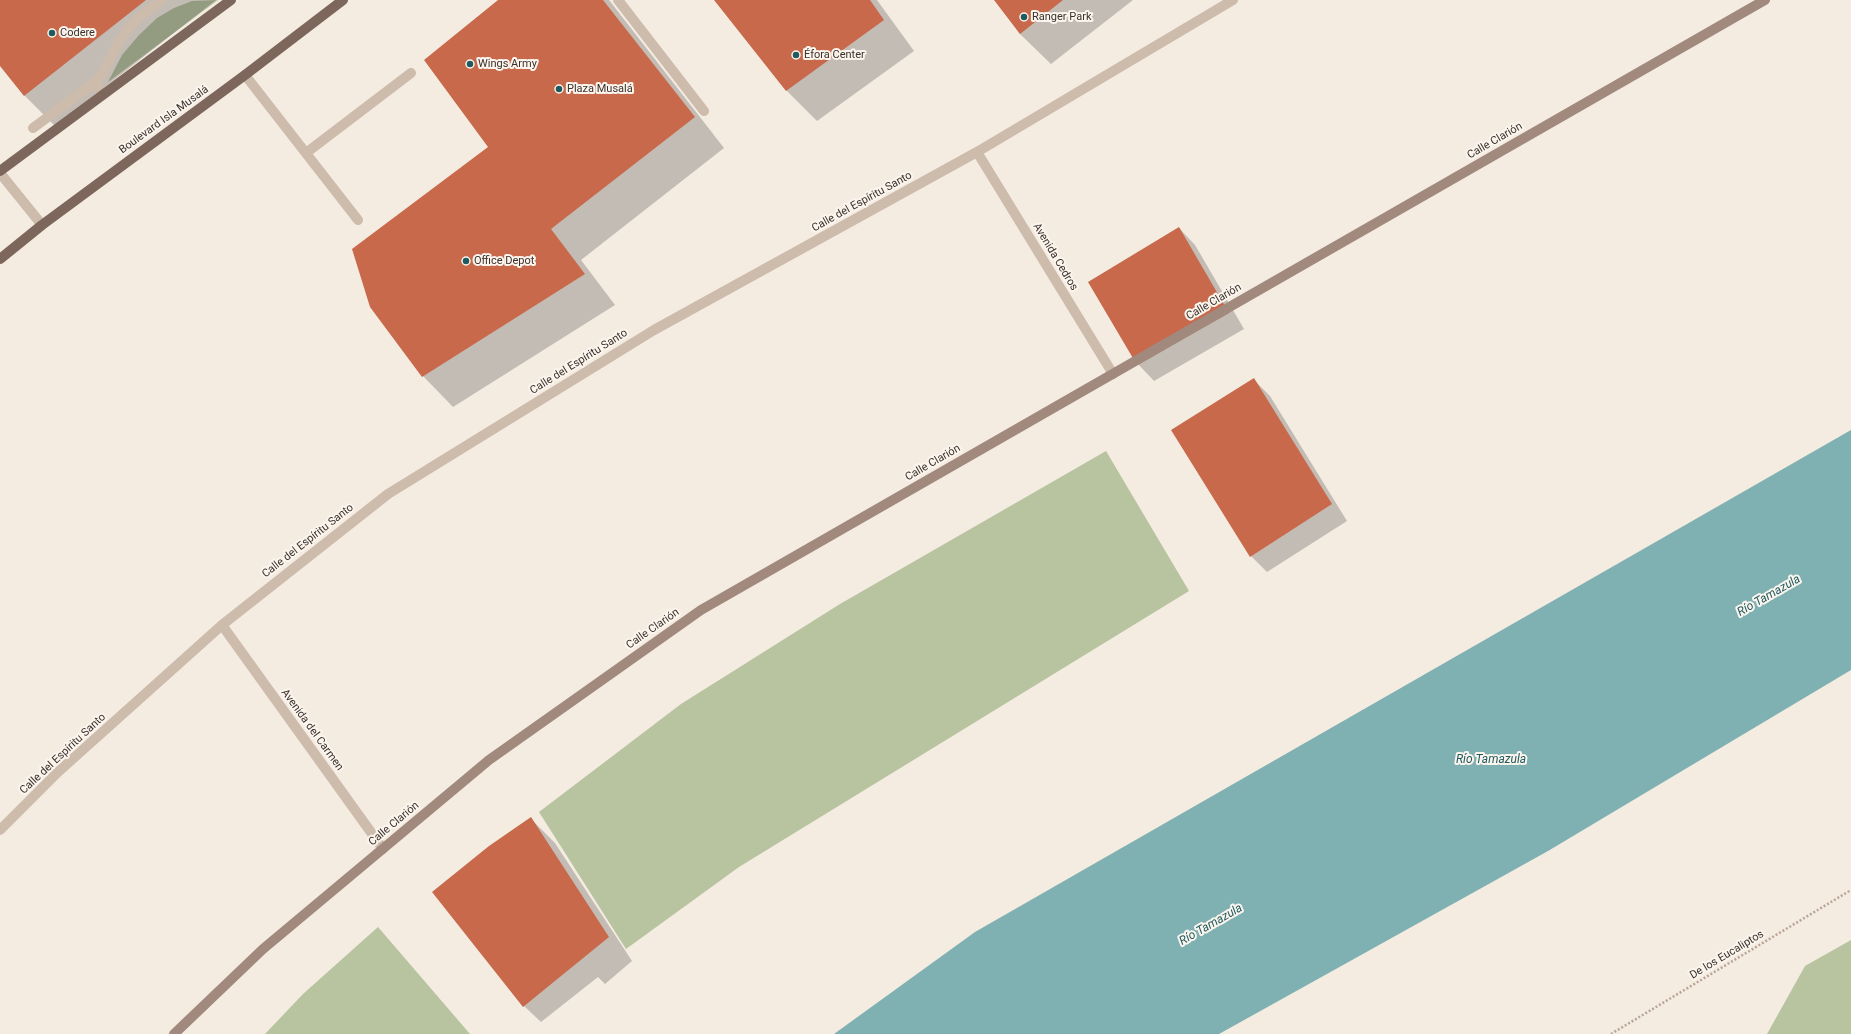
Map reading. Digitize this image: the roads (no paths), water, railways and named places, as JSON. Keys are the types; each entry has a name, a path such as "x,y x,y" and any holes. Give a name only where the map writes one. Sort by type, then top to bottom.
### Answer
{"main road":[{"path":"0,172 102,94 231,0"},
{"name":"Boulevard Isla Musalá","path":"0,258 343,0"}],"street":[{"path":"33,128 94,83 102,75 110,57 127,30 150,8 162,0"},
{"path":"618,0 704,110"},
{"name":"Calle del Espíritu Santo","path":"0,830 58,772 222,625 388,494 654,330 977,152 1233,0"},
{"name":"Calle Clarión","path":"174,1034 263,949 489,760 701,610 1765,0"},
{"path":"306,153 411,73"},
{"path":"245,75 358,220"},
{"path":"94,83 102,94"},
{"name":"Avenida Cedros","path":"977,152 1113,374"},
{"path":"0,172 42,225"},
{"name":"Avenida del Carmen","path":"222,625 383,849"}],"water":[{"name":"Río Tamazula","path":"1851,430 1851,670 1548,851 1219,1034 834,1034 975,932"}],"place":[{"name":"Ranger Park","path":"1024,17"},
{"name":"Codere","path":"52,33"},
{"name":"Éfora Center","path":"796,55"},
{"name":"Wings Army","path":"470,64"},
{"name":"Plaza Musalá","path":"559,89"},
{"name":"Office Depot","path":"466,261"}]}
